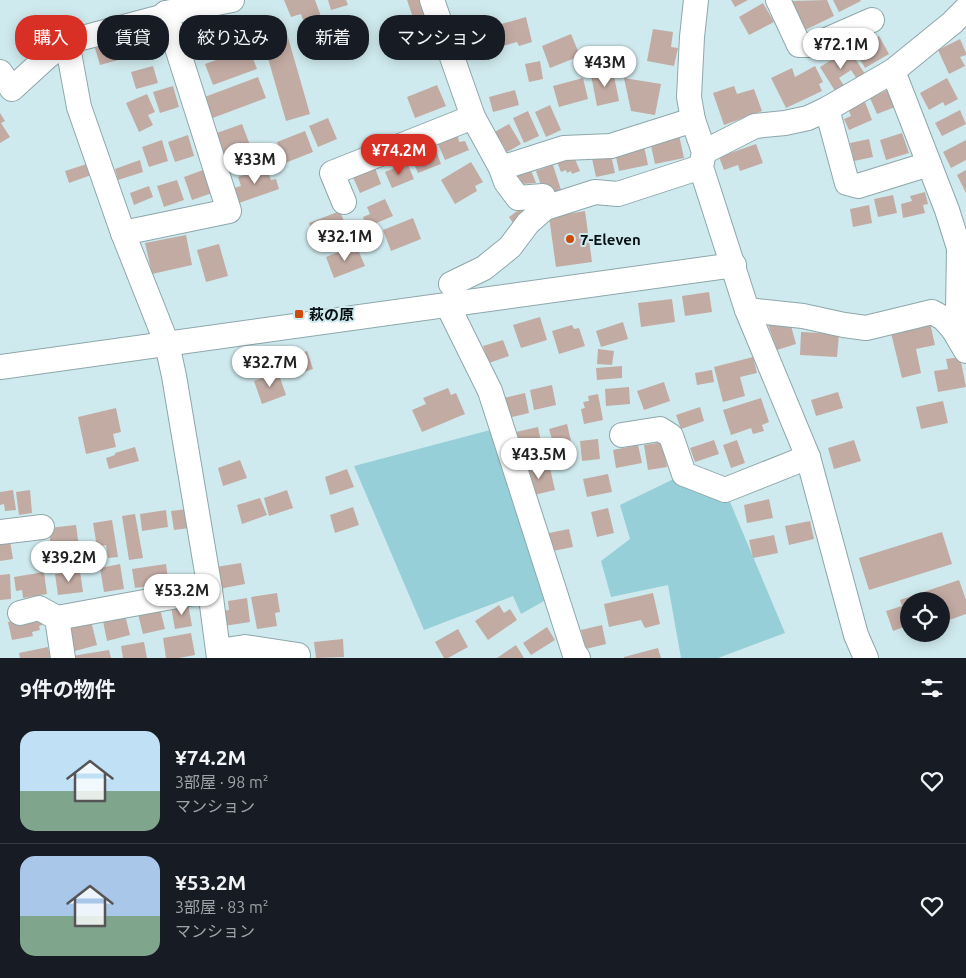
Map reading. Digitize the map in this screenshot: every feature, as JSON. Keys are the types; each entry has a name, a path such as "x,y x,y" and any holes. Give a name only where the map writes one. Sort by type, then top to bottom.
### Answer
{"street":[{"path":"87,37 161,17 166,13 232,0"},
{"path":"432,0 473,117 501,168 506,182 518,198 543,196 545,208"},
{"path":"696,0 689,97 702,160 747,310 808,458 856,635 866,658"},
{"path":"778,0 799,45 815,46 872,20"},
{"path":"450,295 510,247 528,223 545,208 595,192 618,194 702,160 755,126 785,123 808,118 893,71 952,23 966,9"},
{"path":"123,233 229,212 166,13"},
{"path":"4,85 42,60"},
{"path":"70,60 79,107 123,233 168,344 210,590 219,654 245,647 298,655"},
{"path":"893,71 947,210 959,248 958,311 953,329"},
{"path":"827,109 847,183 858,186 929,164"},
{"path":"344,202 332,173 473,117"},
{"path":"501,168 564,148 611,146 693,120"},
{"path":"0,367 168,344 450,295 734,265"},
{"path":"450,295 490,391 574,656"},
{"path":"747,310 804,316 866,328 932,312 943,318 953,329 966,352"},
{"path":"622,435 660,428 671,436 684,474 725,490 808,458"},
{"path":"0,532 42,528"},
{"path":"20,613 39,608 57,618 210,590"},
{"path":"57,618 63,658"}],"shaded area":[{"path":"494,429 551,597 521,614 513,596 424,630 354,466"},
{"path":"684,474 725,490 785,633 718,658 681,658 668,585 611,597 601,561 630,539 620,505"}],"building":[{"path":"284,0 315,0 320,15 301,14 291,17"},
{"path":"328,0 346,0 348,5 331,10"},
{"path":"407,0 423,0 429,15 412,15"},
{"path":"731,0 748,0 735,7"},
{"path":"827,0 834,16 805,30 791,1"},
{"path":"833,0 860,0 861,1 839,12"},
{"path":"763,3 774,22 749,35 739,17"},
{"path":"526,17 532,42 519,46 517,42 505,45 505,23"},
{"path":"653,29 673,32 671,47 678,48 674,66 647,61"},
{"path":"287,34 310,114 286,121 268,60 287,60"},
{"path":"571,34 580,56 550,68 542,46"},
{"path":"879,36 889,54 865,68 854,49"},
{"path":"960,39 966,53 966,55 960,57 965,66 949,74 938,50"},
{"path":"849,49 865,74 857,79 851,70 839,78 846,89 837,94 820,67"},
{"path":"99,60 118,60 100,65"},
{"path":"216,60 254,60 257,69 213,85 205,64"},
{"path":"540,61 543,79 529,82 525,64"},
{"path":"153,66 158,83 136,89 131,72"},
{"path":"815,66 823,82 819,84 822,91 786,108 771,78 792,68 795,77"},
{"path":"613,71 619,101 597,106 591,75"},
{"path":"258,77 266,98 210,119 202,98"},
{"path":"583,78 588,99 559,107 553,86"},
{"path":"624,78 661,84 655,115 631,111"},
{"path":"947,78 958,99 945,106 943,102 929,110 920,93"},
{"path":"437,85 446,106 415,118 407,97"},
{"path":"173,86 179,107 160,113 153,92"},
{"path":"734,86 737,94 754,89 762,111 724,125 713,93"},
{"path":"515,90 519,105 493,112 489,97"},
{"path":"887,90 895,107 877,114 870,98"},
{"path":"147,94 155,112 148,115 153,125 139,132 126,103"},
{"path":"865,102 872,120 849,130 844,119 851,116 848,108"},
{"path":"550,105 561,130 546,137 535,112"},
{"path":"960,110 966,124 942,136 935,123"},
{"path":"528,111 539,136 524,143 513,118"},
{"path":"0,113 5,121 1,123 10,137 0,143"},
{"path":"328,118 337,139 318,147 309,126"},
{"path":"242,124 250,145 222,156 214,134"},
{"path":"509,124 521,144 507,152 502,143 498,146 491,134"},
{"path":"305,131 313,152 285,163 277,142"},
{"path":"902,133 909,153 886,160 880,140"},
{"path":"188,135 194,156 175,162 168,142"},
{"path":"679,135 684,158 655,164 650,141"},
{"path":"458,136 459,142 465,141 469,150 445,160 438,144"},
{"path":"869,139 873,157 854,161 850,143"},
{"path":"162,140 168,161 149,167 142,147"},
{"path":"966,140 966,160 951,168 943,152"},
{"path":"643,141 648,165 619,171 614,148"},
{"path":"756,144 763,163 740,171 738,165 724,170 719,157"},
{"path":"434,145 441,164 418,173 414,164 421,161 418,152"},
{"path":"610,150 615,173 596,177 591,154"},
{"path":"572,152 580,171 572,174 571,171 567,173 566,170 561,172 556,159"},
{"path":"140,160 143,172 118,180 115,169"},
{"path":"471,162 483,182 475,186 477,191 455,204 441,180"},
{"path":"90,163 94,174 69,183 65,171"},
{"path":"407,163 414,179 392,188 385,172"},
{"path":"528,163 536,183 521,184 520,178 510,181"},
{"path":"553,165 562,193 550,199 543,191 536,171"},
{"path":"266,168 271,180 276,179 279,189 239,203 234,188 241,186 238,177"},
{"path":"375,168 381,184 360,193 353,177"},
{"path":"203,170 212,193 192,200 184,177"},
{"path":"966,170 966,193 957,175"},
{"path":"177,180 184,200 164,207 157,186"},
{"path":"149,186 153,197 134,205 130,193"},
{"path":"925,192 928,204 923,205 925,213 903,218 901,204 912,201 910,196"},
{"path":"893,195 897,213 878,217 874,199"},
{"path":"385,199 393,216 367,227 363,217 370,214 367,207"},
{"path":"869,205 872,223 853,227 850,209"},
{"path":"524,206 531,215 515,226 509,217"},
{"path":"340,211 348,232 317,244 309,223"},
{"name":"7-Eleven","path":"585,211 592,262 556,267 549,217"},
{"path":"413,218 421,239 391,251 383,230"},
{"path":"186,235 192,265 152,274 145,243"},
{"path":"219,244 228,276 206,282 197,250"},
{"path":"356,245 365,266 334,278 326,257"},
{"path":"709,292 712,312 685,316 682,296"},
{"path":"672,299 675,322 641,327 638,303"},
{"path":"540,317 547,340 521,348 513,325"},
{"path":"623,322 628,339 601,347 596,331"},
{"path":"767,322 790,322 796,344 777,350"},
{"path":"930,323 935,345 916,349 921,373 902,378 891,333"},
{"path":"572,325 574,329 579,328 585,346 559,354 552,331"},
{"path":"801,332 839,334 837,357 800,355"},
{"path":"503,340 509,356 489,363 483,346"},
{"path":"598,349 614,351 612,365 597,364"},
{"path":"307,351 313,369 295,375 289,357"},
{"path":"753,357 757,373 740,377 745,396 723,402 714,367"},
{"path":"960,357 966,387 938,392 934,371 948,369 946,359"},
{"path":"622,366 622,378 597,380 596,368"},
{"path":"712,370 714,382 697,385 695,373"},
{"path":"278,372 286,395 262,404 254,381"},
{"path":"664,382 670,401 644,410 637,391"},
{"path":"552,385 556,405 534,410 530,390"},
{"path":"629,387 630,404 606,406 605,389"},
{"path":"448,388 451,395 456,393 465,414 422,432 412,410 426,404 423,398"},
{"path":"838,392 843,408 816,416 811,400"},
{"path":"525,393 529,413 508,418 504,398"},
{"path":"598,394 603,420 584,424 581,409 585,408 583,402 589,401 588,396"},
{"path":"761,398 769,422 762,425 764,431 753,434 751,428 731,435 723,410"},
{"path":"943,401 948,423 921,429 916,407"},
{"path":"700,407 704,421 681,429 676,415"},
{"path":"116,408 121,432 113,434 116,447 86,454 78,417"},
{"path":"567,424 572,445 555,449 549,429"},
{"path":"538,427 542,447 521,452 516,432"},
{"path":"598,439 600,459 582,461 580,441"},
{"path":"714,440 719,454 695,462 690,448"},
{"path":"737,440 745,463 731,468 723,445"},
{"path":"854,440 861,461 834,469 828,448"},
{"path":"663,442 667,467 648,470 644,445"},
{"path":"638,445 642,463 616,468 613,450"},
{"path":"135,447 139,461 109,469 106,458"},
{"path":"240,460 247,478 223,486 218,468"},
{"path":"549,464 555,490 530,496 524,469"},
{"path":"347,469 354,487 330,495 325,477"},
{"path":"608,474 612,492 587,497 583,479"},
{"path":"13,490 16,510 5,511 4,504 0,505 0,492"},
{"path":"30,490 32,513 19,515 16,492"},
{"path":"287,490 293,508 269,516 264,498"},
{"path":"260,498 267,515 242,524 237,505"},
{"path":"769,499 773,518 747,523 744,505"},
{"path":"353,507 359,525 335,533 330,515"},
{"path":"608,508 614,533 597,537 591,512"},
{"path":"187,509 190,528 174,530 171,511"},
{"path":"166,510 168,527 142,531 140,514"},
{"path":"135,514 143,558 129,560 122,516"},
{"path":"112,520 118,557 108,558 106,545 97,547 93,523"},
{"path":"810,521 814,539 789,545 785,526"},
{"path":"76,525 79,547 51,550 49,528"},
{"path":"569,529 573,547 548,552 544,534"},
{"path":"942,532 952,564 869,590 859,558"},
{"path":"774,535 778,553 753,558 749,540"},
{"path":"10,541 13,559 0,561 0,542"},
{"path":"241,563 245,584 219,589 216,567"},
{"path":"120,564 124,589 104,592 100,568"},
{"path":"166,564 169,587 156,589 156,585 135,588 132,569"},
{"path":"80,571 83,592 58,595 55,574"},
{"path":"44,572 47,594 23,598 22,590 16,591 14,577"},
{"path":"10,574 11,599 0,600 0,575"},
{"path":"959,580 966,600 966,614 950,620 950,592 924,592"},
{"path":"277,593 280,612 275,613 277,626 257,629 251,597"},
{"path":"653,593 660,624 645,628 641,620 609,627 604,604"},
{"path":"247,598 250,622 224,626 222,611 229,610 228,601"},
{"path":"188,604 192,626 175,629 171,607"},
{"path":"499,605 504,613 510,609 517,620 488,640 475,621"},
{"path":"900,607 900,628 893,631 886,611"},
{"path":"160,609 165,629 143,634 138,614"},
{"path":"125,615 130,635 107,641 103,621"},
{"path":"41,616 42,625 39,626 40,630 32,632 33,636 12,640 8,622"},
{"path":"91,621 97,645 75,651 69,627"},
{"path":"602,625 606,644 586,649 581,630"},
{"path":"547,627 555,640 531,655 523,643"},
{"path":"458,629 468,647 448,658 444,658 435,642"},
{"path":"191,633 195,655 166,658 163,638"},
{"path":"343,639 344,657 316,658 314,642"},
{"path":"144,642 147,658 123,658 121,646"},
{"path":"516,645 524,658 497,658"},
{"path":"48,647 50,658 20,658 19,653"},
{"path":"658,648 661,658 624,658 624,657"},
{"path":"109,650 111,658 72,658 72,656"}],"place":[{"name":"7-Eleven","path":"570,239"},
{"name":"萩の原","path":"299,314"}]}
